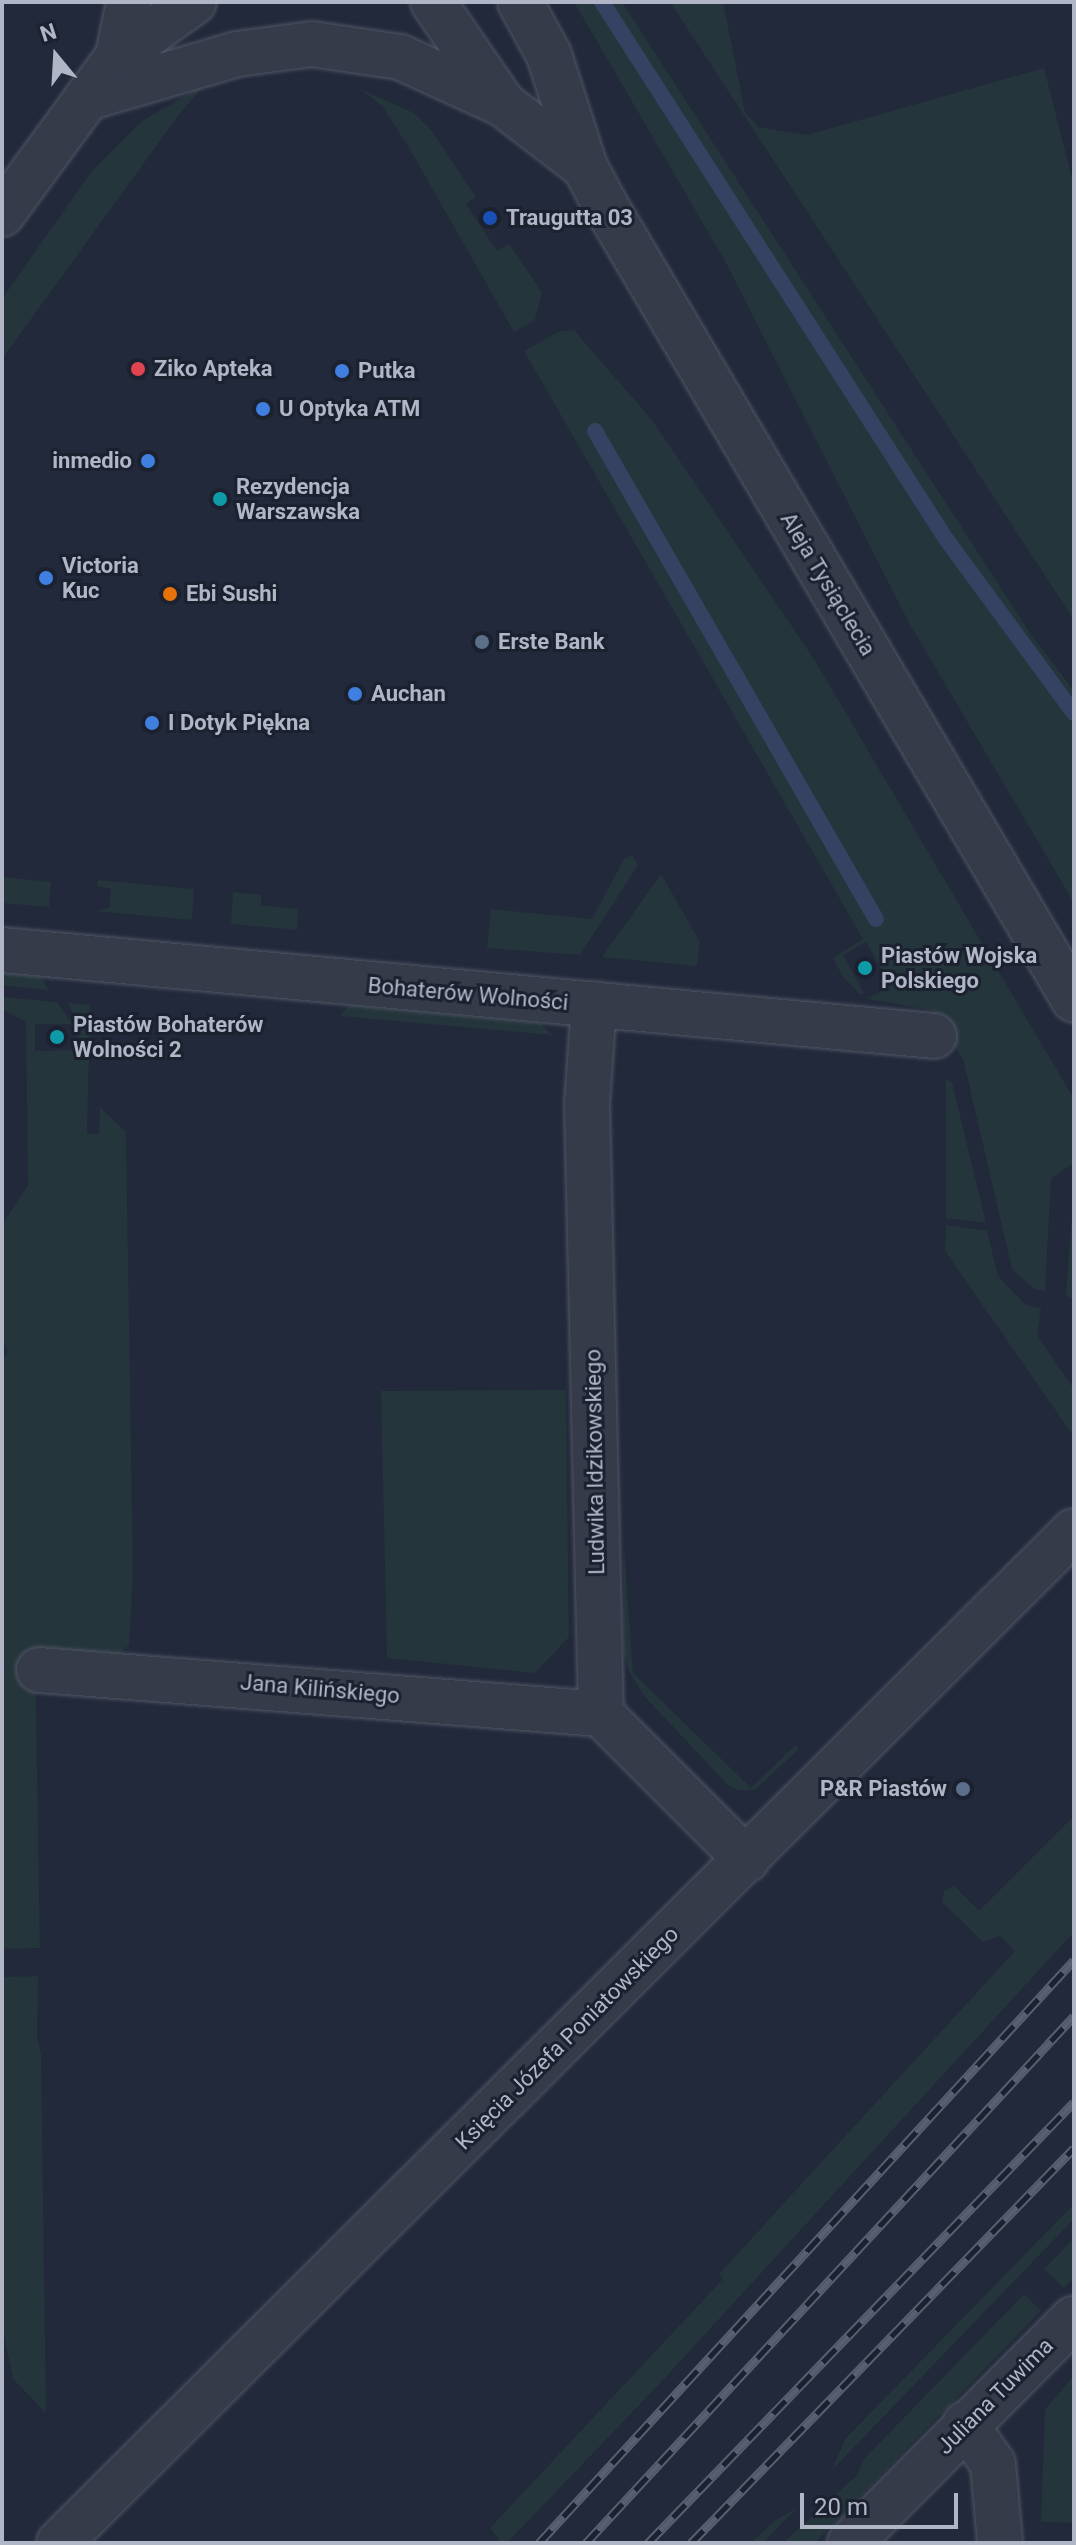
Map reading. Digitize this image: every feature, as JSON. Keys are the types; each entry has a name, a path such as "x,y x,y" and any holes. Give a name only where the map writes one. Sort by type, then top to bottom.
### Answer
{"street":[{"path":"118,56 129,2"},
{"path":"2,214 118,56 194,2"},
{"name":"Aleja Tysiąclecia","path":"433,2 503,104 585,167"},
{"name":"Aleja Tysiąclecia","path":"520,2 549,55 585,167 1074,1000"},
{"path":"87,98 237,54 312,44 400,57 503,104"},
{"name":"Bohaterów Wolności","path":"2,950 934,1036"},
{"name":"Ludwika Idzikowskiego","path":"594,1004 587,1103 601,1714"},
{"name":"Księcia Józefa Poniatowskiego","path":"59,2543 1074,1531"},
{"name":"Jana Kilińskiego","path":"39,1670 601,1714"},
{"path":"601,1714 747,1860"},
{"name":"Juliana Tuwima","path":"850,2543 965,2424 1074,2318"},
{"path":"965,2424 993,2464 1000,2543"}],"shaded area":[{"path":"574,2 622,2 1030,633 1074,691 1074,903 908,621 725,261"},
{"path":"670,2 723,2 745,112 758,127 807,135 1044,68 1074,186 1074,620"},
{"path":"205,84 178,116 2,359 2,299 91,172 142,121"},
{"path":"360,89 414,113 432,131 476,197 466,204 497,251 509,244 542,292 535,320 514,332 408,146 382,106"},
{"path":"574,330 652,420 814,659 1074,1099 1074,1163 1051,1178 1045,1291 1034,1289 1012,1269 963,1059 931,1010 866,999 891,986 866,942 843,955 864,993 861,995 843,977 833,958 863,939 524,351 560,331"},
{"path":"632,855 638,865 580,955 487,948 491,909 592,919 624,859"},
{"path":"661,874 700,942 697,966 602,957"},
{"path":"2,877 51,882 49,907 2,903"},
{"path":"98,880 194,889 192,920 95,911 109,908 111,889 97,886"},
{"path":"233,892 261,895 261,905 298,909 297,930 231,924"},
{"path":"2,973 42,977 48,990 2,985"},
{"path":"2,997 57,1002 72,1024 35,1024 35,1051 79,1050 79,1023 67,1003 90,1005 87,1134 99,1134 100,1107 126,1132 133,1575 129,1646 118,1653 35,1647 40,1948 2,1949 2,1361 8,1352 2,1340 2,1225 28,1185 26,1022 2,1009"},
{"path":"349,1005 539,1023 553,1035 340,1016"},
{"path":"946,1079 952,1082 986,1223 946,1218"},
{"path":"1074,1187 1074,1298 1066,1296"},
{"path":"946,1225 987,1231 998,1276 1026,1305 1041,1308 1037,1335 1074,1389 1074,1437 945,1251"},
{"path":"566,1390 569,1637 535,1673 387,1658 381,1391"},
{"path":"624,1545 633,1673 751,1788 795,1745 799,1749 756,1789 740,1791 728,1785 644,1696 629,1671 623,1651"},
{"path":"1074,1816 1074,1932 663,2380 507,2543 496,2543 499,2539 490,2528 723,2279 719,2274 1015,1951 1000,1936 983,1942 942,1902 944,1891 954,1886 979,1911"},
{"path":"38,1976 46,2413 13,2379 4,2335 2,1977"},
{"path":"1074,2204 1074,2219 832,2470 845,2439"},
{"path":"1074,2238 1074,2278 1064,2288 1044,2269"},
{"path":"1024,2294 1041,2311 815,2543 783,2543 857,2475 864,2459"},
{"path":"1074,2375 1074,2523 1041,2522 1045,2410"},
{"path":"798,2507 763,2543 751,2543 773,2522"}],"waterway":[{"path":"602,2 946,539 1074,713"},
{"path":"595,431 876,919"}],"railway":[{"path":"539,2543 1074,1960"},
{"path":"586,2543 1074,2016"},
{"path":"648,2543 1074,2102"},
{"path":"691,2543 1074,2148"}],"place":[{"name":"Traugutta 03","path":"490,218"},
{"name":"Ziko Apteka","path":"138,369"},
{"name":"Putka","path":"342,371"},
{"name":"U Optyka ATM","path":"263,409"},
{"name":"inmedio","path":"148,461"},
{"name":"Rezydencja Warszawska","path":"220,499"},
{"name":"Victoria Kuc","path":"46,578"},
{"name":"Ebi Sushi","path":"170,594"},
{"name":"Erste Bank","path":"482,642"},
{"name":"Auchan","path":"355,694"},
{"name":"I Dotyk Piękna","path":"152,723"},
{"name":"Piastów Wojska Polskiego","path":"865,968"},
{"name":"Piastów Bohaterów Wolności 2","path":"57,1037"},
{"name":"P&R Piastów","path":"963,1789"}]}
